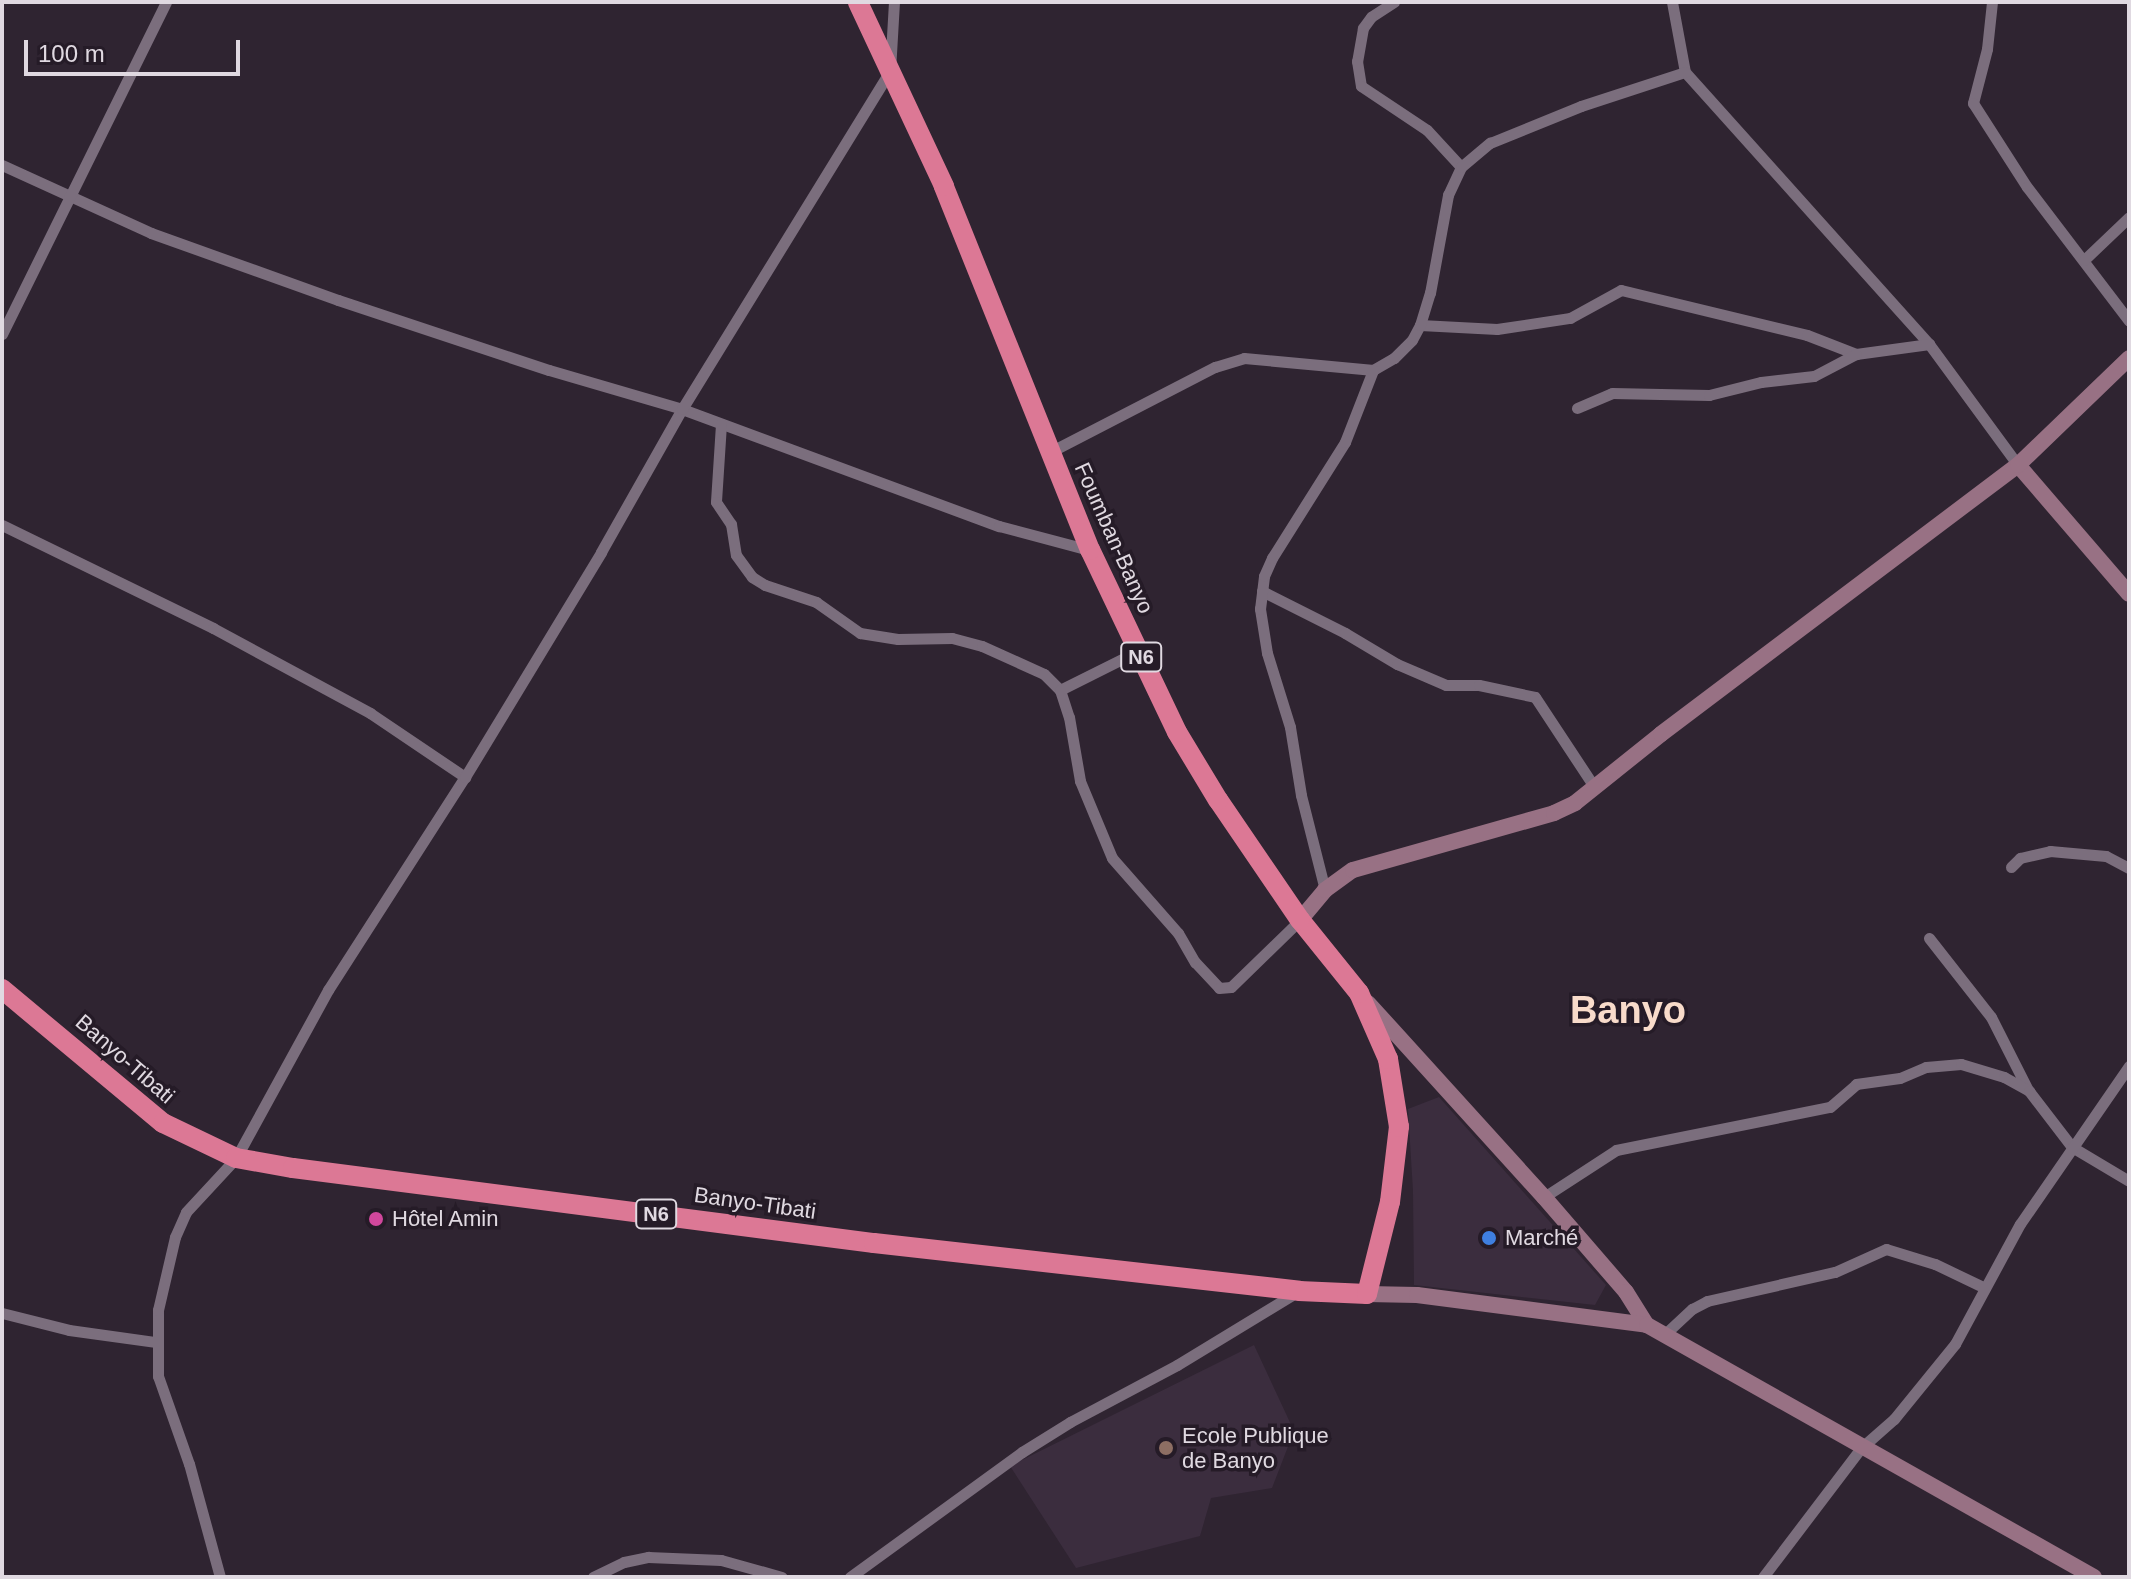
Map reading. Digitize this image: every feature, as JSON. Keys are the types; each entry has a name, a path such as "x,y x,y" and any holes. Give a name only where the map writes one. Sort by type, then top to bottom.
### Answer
{"highway":[{"name":"Foumban-Banyo","path":"858,2 944,186 1090,550 1138,651 1201,774 1300,920 1359,993 1388,1059 1399,1127 1390,1202 1367,1294"},
{"name":"Banyo-Tibati","path":"2,989 37,1014 163,1123 236,1158 874,1243 1299,1291 1367,1294"}],"street":[{"path":"2,334 166,2"},
{"path":"220,1577 189,1464 158,1376 158,1310 175,1237 186,1212 236,1158 320,1003 465,777 601,552 682,409 890,71 894,2"},
{"path":"1394,2 1371,17 1363,28 1357,61 1361,86 1427,130 1461,167"},
{"path":"1672,2 1685,72 1929,344 2018,465 2129,594"},
{"path":"1992,2 1987,49 1973,103 2027,187 2129,321"},
{"path":"1050,452 1215,367 1244,358 1373,370 1394,358 1412,340 1420,325 1430,293 1448,195 1461,167 1490,143 1581,106 1685,72"},
{"path":"2,165 151,233 338,300 549,370 682,409 999,526 1090,550"},
{"path":"2084,260 2129,217"},
{"path":"1420,325 1497,329 1570,318 1621,290 1807,335 1856,354"},
{"path":"1577,408 1612,393 1709,395 1761,382 1814,376 1856,354 1929,344"},
{"path":"721,424 716,502 731,524 736,555 752,577 765,585 816,602 860,633 898,639 927,635 982,646 1044,674 1060,690 1069,717 1080,781 1112,858 1178,933 1219,988 1231,987 1300,920 1325,890 1353,870 1554,813 1595,788 1661,734 2018,465 2129,358"},
{"path":"1325,890 1301,795 1290,727 1267,653 1260,609 1264,576 1283,535 1345,442 1373,370"},
{"path":"2,525 213,628 361,707 465,777"},
{"path":"1262,591 1345,633 1397,664 1446,685 1479,685 1535,697 1595,788"},
{"path":"1060,690 1138,651"},
{"path":"2011,867 2020,858 2050,851 2090,852 2128,866"},
{"path":"1929,938 1991,1017 2029,1091 2072,1147 2129,1181"},
{"path":"1359,993 1544,1197 1626,1292 1647,1325"},
{"path":"1544,1197 1616,1150 1830,1107 1856,1084 1900,1078 1926,1067 1961,1064 2004,1077 2029,1091"},
{"path":"1763,1577 1861,1448 1894,1419 1955,1344 2020,1224 2129,1066"},
{"path":"1665,1334 1692,1309 1707,1301 1835,1272 1886,1249 1935,1264 1985,1288"},
{"path":"852,1577 1034,1444 1177,1365 1299,1291"},
{"path":"1367,1294 1417,1295 1647,1325 2094,1577"},
{"path":"2,1313 69,1330 156,1342"},
{"path":"593,1577 624,1562 648,1557 721,1560 782,1577"}],"shaded area":[{"name":"Marché","path":"1439,1097 1606,1285 1595,1305 1414,1285 1408,1109"},
{"name":"Ecole Publique de Banyo","path":"1254,1345 1294,1431 1272,1488 1211,1498 1200,1536 1076,1568 1010,1466"}],"place":[{"name":"Hôtel Amin","path":"376,1219"},
{"name":"Marché","path":"1489,1238"},
{"name":"Ecole Publique de Banyo","path":"1166,1448"}],"district":[{"name":"Banyo","path":"1628,1011"}]}
